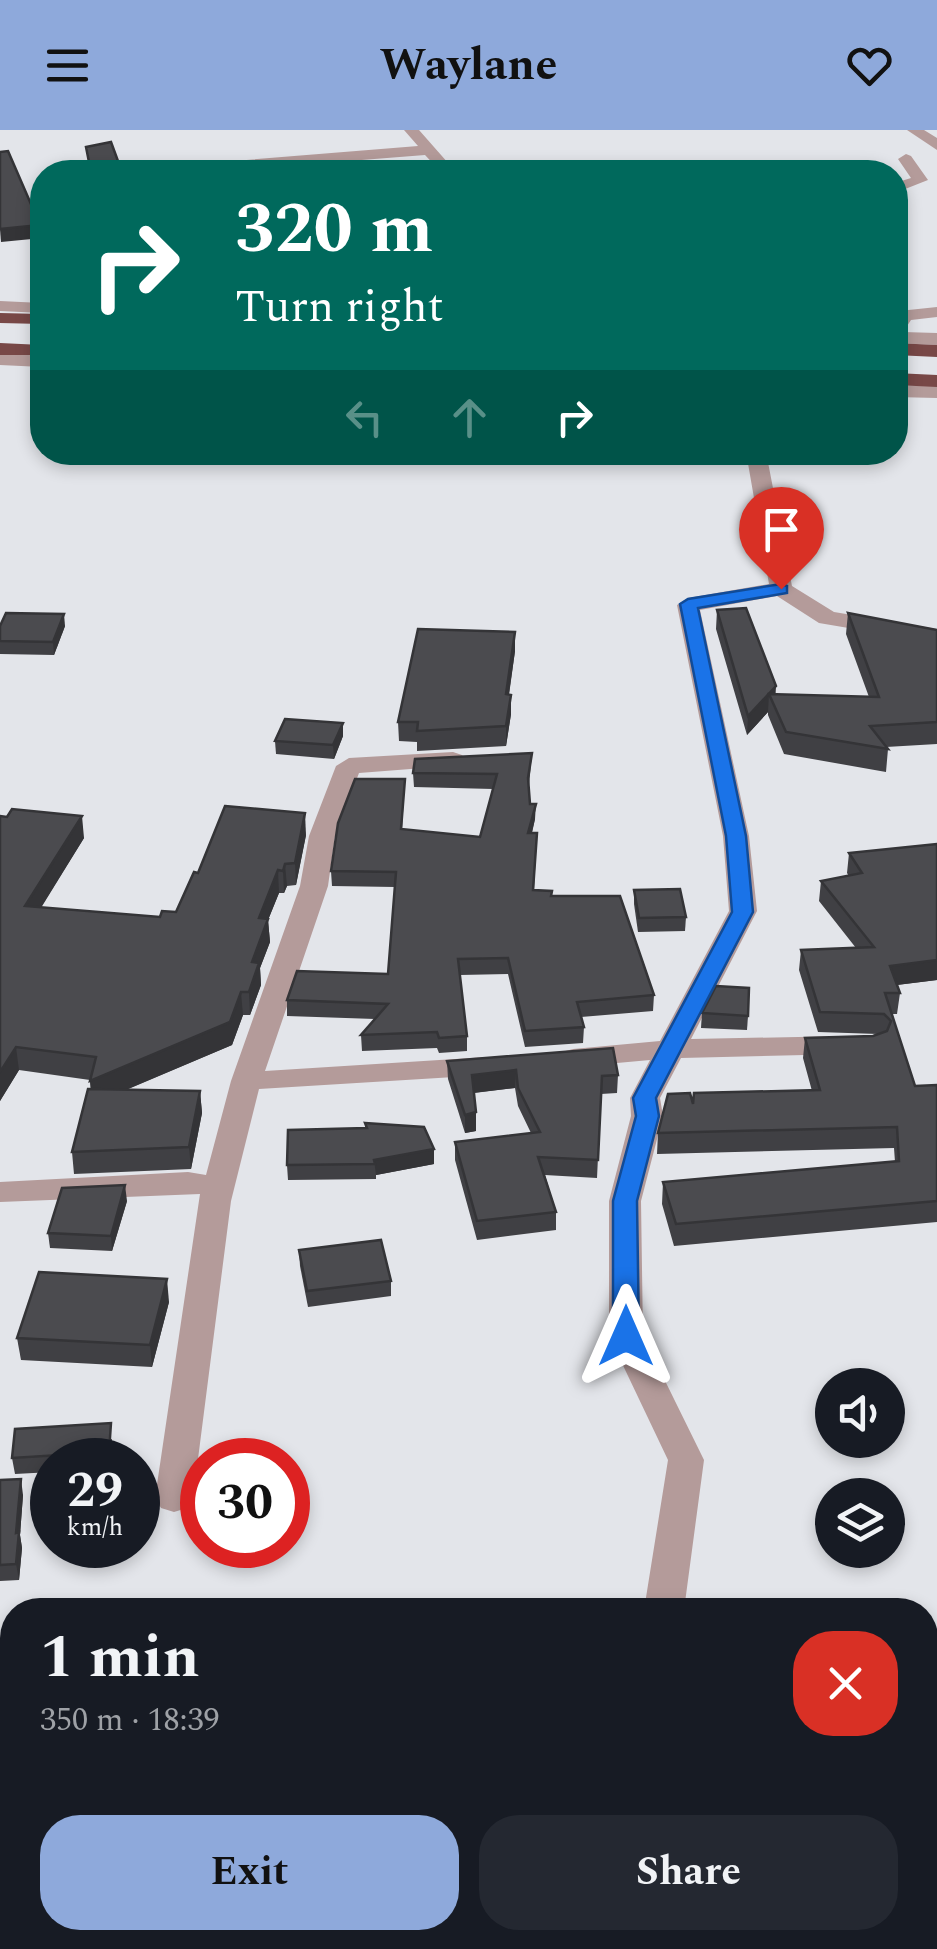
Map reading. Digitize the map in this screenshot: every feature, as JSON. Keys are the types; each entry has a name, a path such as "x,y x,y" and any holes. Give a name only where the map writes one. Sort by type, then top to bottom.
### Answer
{"highway":[{"path":"0,318 30,319"},
{"path":"0,348 30,349"},
{"path":"908,350 937,351"},
{"path":"908,380 937,381"}],"street":[{"path":"411,130 438,160"},
{"path":"914,130 937,145"},
{"path":"307,160 429,150"},
{"path":"908,162 920,180 908,184"},
{"path":"0,306 30,307"},
{"path":"908,315 937,312"},
{"path":"908,336 937,339"},
{"path":"0,359 30,360"},
{"path":"908,391 937,392"},
{"path":"758,465 781,589"},
{"path":"666,1598 686,1460 626,1336 625,1201 648,1116 645,1098 743,912 736,836 688,604 781,589 827,618 937,636"},
{"path":"174,1498 218,1186 246,1081 314,886 322,836 349,766 479,758"},
{"path":"552,1060 670,1050 870,1044"},
{"path":"246,1081 512,1064"},
{"path":"0,1192 188,1182 218,1186"}],"building":[{"path":"111,142 118,160 89,160 86,147"},
{"path":"8,151 30,202 30,226 0,229 0,152"},
{"path":"746,608 776,686 748,716 717,610"},
{"path":"6,613 64,614 53,642 0,641 0,626"},
{"path":"848,613 937,630 937,722 870,726 888,749 786,732 769,694 879,697"},
{"path":"418,629 515,632 506,694 511,695 506,726 417,731 418,722 398,722"},
{"path":"285,719 343,723 333,745 275,741"},
{"path":"532,753 528,778 530,804 536,804 528,833 537,833 533,890 552,891 551,896 620,896 654,995 577,1002 584,1027 525,1031 508,958 458,959 467,1036 439,1038 437,1032 361,1035 388,1004 287,1000 297,971 388,974 396,872 331,871 338,823 355,779 405,779 401,829 480,837 497,774 413,773 415,759"},
{"path":"225,806 305,813 295,863 278,870 259,918 268,919 252,962 259,963 249,992 241,992 230,1022 90,1081 96,1057 16,1047 0,1072 0,816 7,817 12,809 82,816 25,906 160,917 162,911 176,912 194,872 198,873"},
{"path":"937,844 937,960 890,966 900,993 885,993 915,1086 937,1085 937,1201 676,1224 663,1182 899,1161 897,1127 658,1133 668,1094 690,1093 693,1104 694,1093 820,1090 805,1038 873,1036 887,1031 891,1021 884,1014 820,1012 801,950 874,947 821,881 862,873 849,853"},
{"path":"680,889 686,917 639,918 634,890"},
{"path":"716,986 749,988 748,1016 702,1013"},
{"path":"613,1048 618,1075 602,1076 598,1160 538,1157 556,1212 477,1221 455,1142 540,1132 518,1088 516,1070 472,1075 476,1112 465,1115 447,1061"},
{"path":"88,1089 200,1091 189,1147 72,1152"},
{"path":"365,1123 424,1127 434,1149 374,1160 375,1164 287,1165 288,1130 367,1128"},
{"path":"125,1185 111,1236 48,1233 62,1188"},
{"path":"381,1240 391,1281 307,1291 299,1250"},
{"path":"39,1272 167,1279 150,1345 17,1338"},
{"path":"111,1423 110,1438 30,1438 30,1457 12,1458 15,1429"},
{"path":"21,1479 16,1564 0,1565 0,1480"}],"route":[{"path":"626,1336 625,1201 648,1116 645,1098 743,912 736,836 688,604 781,589"}]}
